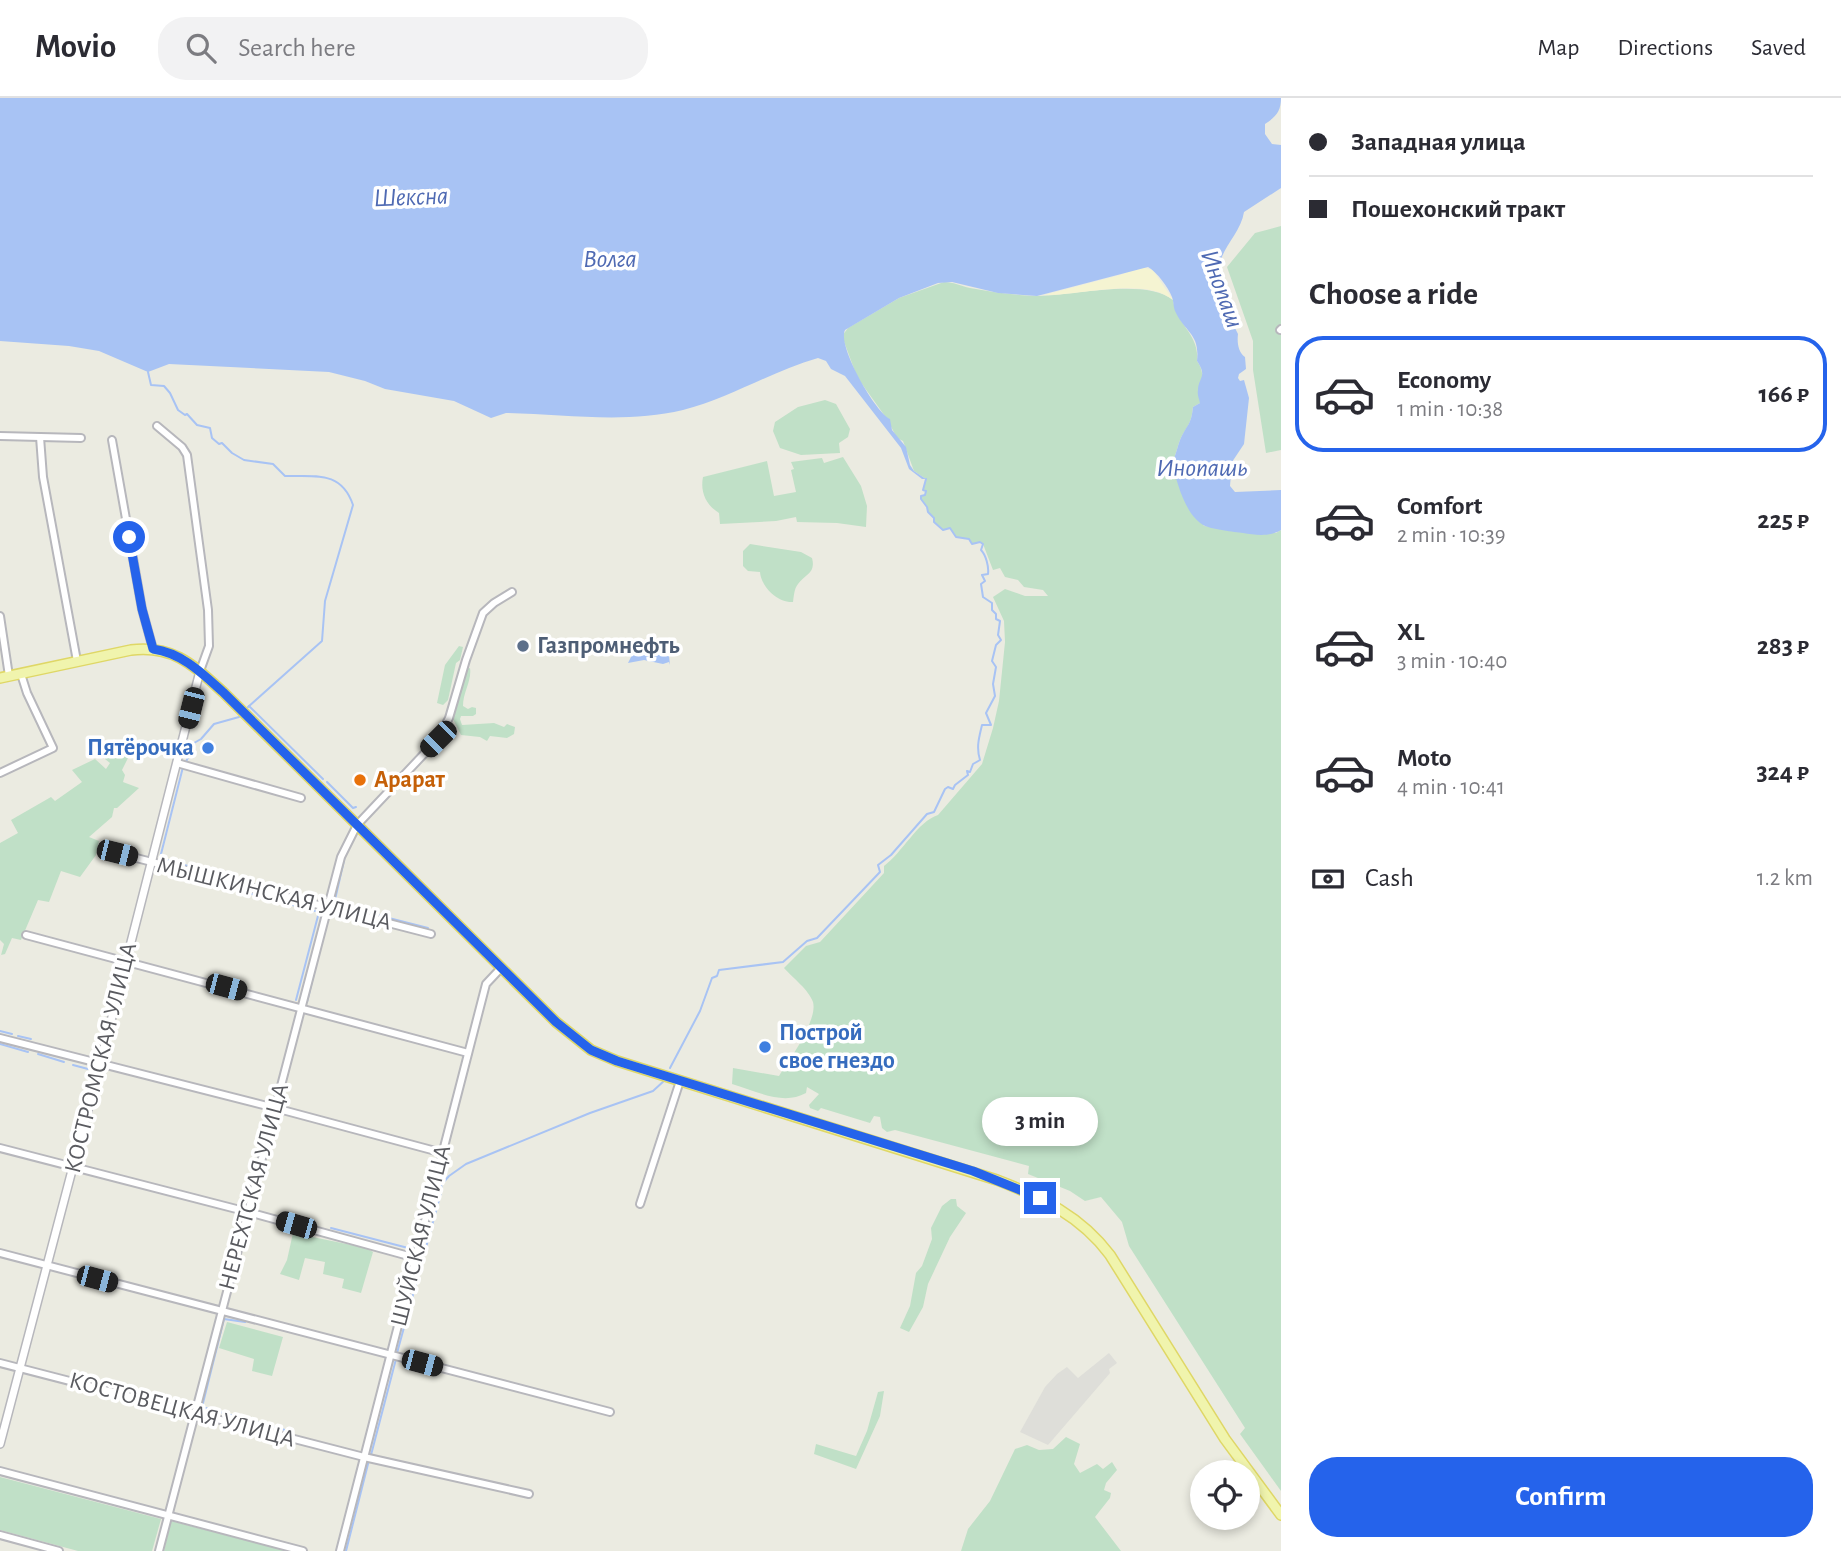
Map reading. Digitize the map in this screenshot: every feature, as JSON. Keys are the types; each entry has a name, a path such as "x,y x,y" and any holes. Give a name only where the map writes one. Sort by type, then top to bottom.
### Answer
{"main road":[{"path":"5,677 124,651 153,649 175,654 200,671 556,1022 582,1044 609,1058 997,1180 1040,1198 1083,1225 1110,1255 1213,1421 1281,1515"}],"street":[{"path":"157,426 182,447 187,455 208,601 209,646 200,671"},
{"path":"0,436 81,438"},
{"path":"40,436 43,477 77,661"},
{"path":"112,440 142,609 153,649"},
{"name":"НЕРЕХТСКАЯ УЛИЦА","path":"159,1551 341,857 357,825 438,739 449,718 483,613 512,592"},
{"path":"0,616 5,677"},
{"name":"КОСТРОМСКАЯ УЛИЦА","path":"0,1444 200,671"},
{"path":"0,773 53,748 21,674"},
{"path":"177,763 301,798"},
{"name":"МЫШКИНСКАЯ УЛИЦА","path":"117,853 432,934"},
{"path":"26,935 468,1052"},
{"name":"ШУЙСКАЯ УЛИЦА","path":"340,1551 395,1356 416,1258 486,984 501,968"},
{"path":"0,1038 443,1153"},
{"path":"640,1204 680,1081"},
{"path":"0,1148 416,1258"},
{"path":"0,1253 610,1412"},
{"name":"КОСТОВЕЦКАЯ УЛИЦА","path":"0,1363 368,1458 529,1493"},
{"path":"0,1471 303,1551"},
{"path":"0,1535 59,1551"}],"shaded area":[{"path":"1281,226 1281,450 1266,453 1253,370 1253,341 1227,267 1255,233"},
{"path":"944,282 986,291 1035,296 1107,289 1145,290 1161,293 1173,300 1178,316 1195,344 1203,381 1200,403 1193,407 1190,422 1172,463 1204,526 1276,533 1281,530 1281,1491 1240,1434 1245,1428 1129,1246 1122,1222 1101,1197 1085,1201 1070,1191 1028,1174 1029,1166 895,1130 887,1132 882,1128 880,1117 874,1116 870,1123 821,1108 818,1111 809,1105 819,1094 807,1087 806,1093 797,1097 779,1098 732,1084 733,1068 779,1076 802,1040 813,1010 813,1002 808,993 784,968 806,946 820,942 884,873 884,866 917,830 938,815 982,764 999,701 1005,642 1004,621 993,597 1005,589 1025,596 1048,596 1043,590 1024,587 1018,580 1005,577 1000,568 993,570 980,542 972,544 969,539 956,537 950,528 943,530 934,522 934,517 921,499 926,492 923,490 926,479 914,471 903,441 897,438 857,377 842,336 848,328 899,298"},
{"path":"825,400 836,404 850,429 848,437 839,443 840,453 801,455 780,448 773,431 775,422 798,407"},
{"path":"843,457 861,486 867,506 866,527 797,522 796,517 776,521 720,524 719,513 703,493 703,477 767,461 774,496 796,492 791,462 822,458 824,463"},
{"path":"750,544 801,552 812,558 813,567 797,586 793,602 776,597 763,583 760,572 748,571 743,566 743,551"},
{"path":"459,646 463,647 460,660 456,663 448,700 443,705 437,703 445,665"},
{"path":"470,668 463,706 468,709 476,708 476,714 461,716 462,725 494,723 504,727 507,724 515,727 514,734 507,738 490,736 487,741 480,737 461,735 453,719 466,669"},
{"path":"111,747 127,753 129,756 122,770 125,775 123,782 139,788 114,808 112,817 89,837 99,841 96,855 80,877 61,871 49,902 38,900 21,940 12,938 5,954 1,955 4,944 0,940 0,843 18,833 11,820 51,797 55,801 82,782 72,770 95,759 106,769 110,763 105,759"},
{"path":"951,1199 956,1199 957,1206 966,1213 950,1237 928,1284 923,1307 909,1332 900,1328 910,1306 916,1273 922,1266 932,1239 931,1228 942,1206"},
{"path":"293,1233 366,1248 373,1252 361,1293 342,1288 344,1279 323,1274 325,1262 305,1258 299,1280 280,1274 287,1260"},
{"path":"227,1322 283,1337 272,1376 252,1371 254,1359 219,1348"},
{"path":"1109,1353 1117,1363 1109,1369 1110,1373 1048,1445 1020,1432 1045,1387 1057,1374 1067,1367 1078,1378"},
{"path":"884,1391 880,1416 856,1469 814,1454 816,1444 856,1456 867,1431 878,1392"},
{"path":"1066,1437 1080,1444 1074,1464 1080,1473 1097,1464 1103,1469 1112,1462 1117,1470 1106,1483 1104,1490 1111,1493 1110,1498 1095,1517 1121,1551 961,1551 968,1529 990,1501 1015,1449 1027,1445 1039,1450 1053,1449"},
{"path":"0,1477 161,1519 152,1551 78,1551 0,1530"},
{"path":"171,1521 287,1551 164,1551"}],"sand":[{"path":"1141,267 1153,270 1173,300 1161,293 1129,288 1044,295 1120,275"}],"water":[{"name":"Волга","path":"0,98 1281,98 1277,113 1265,124 1265,134 1272,144 1281,145 1281,188 1244,212 1221,258 1220,271 1230,314 1234,317 1238,347 1245,357 1246,369 1238,378 1240,381 1244,380 1249,398 1244,444 1232,462 1230,486 1235,492 1281,490 1281,530 1257,535 1213,528 1198,521 1187,507 1172,463 1190,422 1193,407 1200,403 1198,386 1202,371 1197,361 1194,339 1176,313 1168,289 1148,267 1037,296 998,293 952,282 938,283 899,298 845,330 847,349 867,392 890,419 892,430 906,447 914,471 926,479 909,469 901,448 845,376 818,358 683,410 639,417 506,413 491,418 454,401 385,389 329,372 169,364 148,372 99,351 0,341"},
{"path":"625,639 637,641 638,649 647,650 647,653 669,656 670,665 669,662 663,664 644,660 628,663 632,655 630,649 627,656 625,652 621,653 614,647 621,647 619,642"}],"waterway":[{"path":"148,372 151,385 164,386 178,410 187,414 197,425 210,428 212,438 232,453 244,460 273,464 285,476 317,476 334,481 342,486 353,505 325,601 322,641 248,707"},
{"path":"670,1068 700,1011 712,978 717,976 719,970 783,962 807,941 817,938 880,872 878,865 891,855 927,814 934,812 945,789 953,789 968,775 967,771 970,772 973,764 980,760 978,747 982,725 991,725 986,713 995,696 993,684 996,667 992,661 996,645 1001,640 998,635 1000,621 996,619 992,603 983,597 981,584 985,581 982,575 988,574 986,558 981,550 983,544 972,544 969,539 956,537 950,528 943,530 934,522 921,499 921,496 925,495 926,491 923,490 926,479"},
{"path":"249,706 323,779"},
{"path":"186,762 194,743 214,724 239,717"},
{"path":"183,767 160,858 230,878"},
{"path":"327,782 353,808 356,807"},
{"path":"345,856 334,904 428,928"},
{"path":"157,869 319,912 296,1000"},
{"path":"324,935 329,915"},
{"path":"307,1002 318,957"},
{"path":"0,1031 12,1034"},
{"path":"18,1036 31,1039"},
{"path":"0,1044 28,1052"},
{"path":"38,1054 64,1062"},
{"path":"73,1065 88,1069"},
{"path":"397,1353 441,1185 449,1176 466,1164 590,1113 653,1091 665,1080"},
{"path":"331,1228 412,1249 421,1222"},
{"path":"245,1322 224,1319 202,1407 285,1430"},
{"path":"371,1455 396,1359"},
{"path":"346,1551 369,1460"}],"place":[{"name":"Газпромнефть","path":"523,646"},
{"name":"Пятёрочка","path":"208,748"},
{"name":"Арарат","path":"360,780"},
{"name":"Построй свое гнездо","path":"765,1047"}],"route":[{"path":"129,537 142,609 153,649 175,654 200,671 223,692 556,1022 582,1044 617,1061 973,1171 1040,1198"}],"water label":[{"name":"Шексна","path":"411,197"},
{"name":"Инопаш","path":"1222,289"},
{"name":"Инопашь","path":"1202,468"}]}
